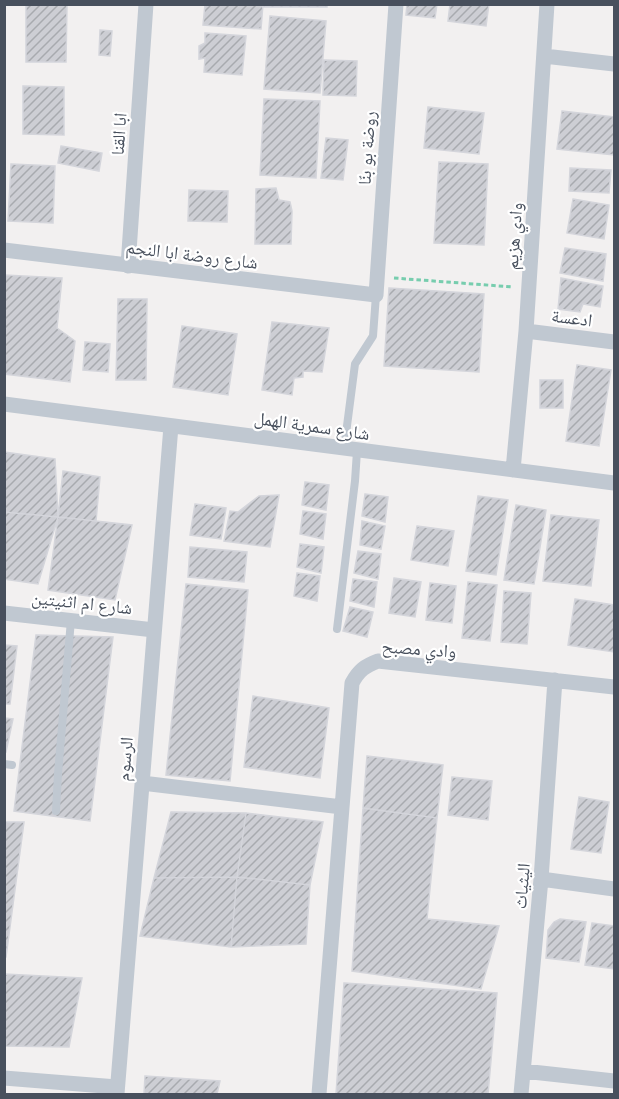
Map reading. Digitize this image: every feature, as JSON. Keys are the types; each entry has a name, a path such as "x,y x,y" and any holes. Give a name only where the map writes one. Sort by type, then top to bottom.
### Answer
{"street":[{"name":"ابا القنا","path":"128,266 147,4"},
{"name":"روضة بو بنّا","path":"376,295 396,4"},
{"name":"وادي هزيم","path":"513,470 526,331 548,4"},
{"path":"544,56 615,64"},
{"name":"شارع روضة ابا النجم","path":"4,250 376,295"},
{"name":"ادعسة","path":"526,331 615,342"},
{"name":"شارع سمرية الهمل","path":"4,404 615,483"},
{"name":"الرسوم","path":"117,1091 171,426"},
{"name":"شارع ام اثنيتين","path":"4,613 154,630"},
{"name":"وادي مصبح","path":"319,1095 352,683 358,672 366,665 378,661 615,687"},
{"name":"اليثياث","path":"521,1095 541,879 555,680"},
{"path":"142,783 342,807"},
{"path":"541,879 615,889"},
{"path":"523,1071 615,1081"},
{"path":"4,1078 117,1091"}],"lane":[{"path":"337,629 356,481 351,450 355,364 373,336 376,295"},
{"path":"56,811 71,620"}],"path":[{"path":"377,277 529,288"}],"building":[{"path":"26,4 67,5 66,62 26,62"},
{"path":"205,4 263,4 261,29 203,25"},
{"path":"263,4 327,4 327,7 263,7"},
{"path":"407,4 437,4 435,18 406,15"},
{"path":"450,4 489,4 486,26 448,21"},
{"path":"270,16 326,21 320,93 264,89"},
{"path":"100,30 112,31 110,56 99,55"},
{"path":"205,33 246,36 242,75 204,72 205,58 199,59 199,46 205,43"},
{"path":"324,60 357,61 356,96 323,95"},
{"path":"23,86 64,87 64,135 23,134"},
{"path":"264,99 320,101 316,178 260,175"},
{"path":"428,107 484,113 479,154 424,148"},
{"path":"562,111 614,117 614,155 557,149"},
{"path":"326,138 348,140 343,180 321,178"},
{"path":"61,146 102,153 99,171 58,163"},
{"path":"439,162 488,164 484,245 434,243"},
{"path":"11,164 55,166 53,223 8,221"},
{"path":"570,168 611,170 609,193 569,191"},
{"path":"276,188 279,200 290,202 291,244 255,244 256,189"},
{"path":"189,190 228,191 227,222 188,221"},
{"path":"573,199 609,205 604,239 567,233"},
{"path":"565,248 606,254 603,281 560,273"},
{"path":"4,275 62,278 57,328 75,341 70,382 4,374"},
{"path":"561,278 603,286 600,307 583,304 580,312 558,309"},
{"path":"389,288 484,294 479,372 384,366"},
{"path":"118,299 147,299 146,380 116,380"},
{"path":"272,322 329,328 322,372 303,371 303,377 294,378 292,395 262,390"},
{"path":"182,326 237,334 228,395 173,387"},
{"path":"85,342 110,344 108,372 83,370"},
{"path":"577,365 611,370 599,446 566,441"},
{"path":"540,380 563,380 563,408 540,408"},
{"path":"4,452 55,459 58,517 4,512"},
{"path":"63,471 100,477 96,521 58,517"},
{"path":"305,482 329,485 326,510 302,505"},
{"path":"365,494 388,497 385,522 362,516"},
{"path":"279,495 270,547 224,541 230,511 238,512 259,496"},
{"path":"478,496 508,500 496,575 466,571"},
{"path":"195,504 226,508 221,539 190,535"},
{"path":"516,505 546,510 534,584 504,580"},
{"path":"303,511 326,514 323,539 300,534"},
{"path":"4,512 58,517 38,584 4,579"},
{"path":"551,515 599,520 591,586 543,581"},
{"path":"58,517 132,525 115,600 48,590"},
{"path":"362,521 385,526 381,549 360,545"},
{"path":"417,526 454,531 448,566 411,560"},
{"path":"300,544 324,547 321,573 297,567"},
{"path":"190,547 247,552 244,582 188,577"},
{"path":"358,551 381,554 378,579 354,573"},
{"path":"297,573 320,576 317,601 294,596"},
{"path":"394,578 421,582 415,617 389,613"},
{"path":"353,579 377,582 374,607 350,601"},
{"path":"468,582 497,585 490,641 462,638"},
{"path":"430,583 456,586 452,623 426,620"},
{"path":"186,584 248,590 230,781 166,775"},
{"path":"504,591 531,593 527,644 501,642"},
{"path":"575,599 614,605 614,652 568,645"},
{"path":"350,607 373,612 367,637 343,631"},
{"path":"36,635 113,637 90,821 14,811"},
{"path":"4,645 17,646 10,704 4,704"},
{"path":"253,696 329,708 320,778 244,767"},
{"path":"4,718 13,719 6,752 4,751"},
{"path":"367,756 443,765 437,818 363,808"},
{"path":"452,777 492,781 488,820 448,815"},
{"path":"579,797 609,802 601,853 571,849"},
{"path":"363,808 437,818 427,919 499,926 481,989 352,971"},
{"path":"171,812 246,813 237,877 154,878"},
{"path":"246,813 323,822 310,885 237,877"},
{"path":"4,822 24,822 6,957 4,957"},
{"path":"237,877 310,885 306,944 231,947"},
{"path":"237,877 231,947 140,936 154,878"},
{"path":"560,919 586,922 579,962 546,958 548,930 554,922"},
{"path":"592,923 614,926 614,969 585,965"},
{"path":"4,974 82,978 69,1047 4,1046"},
{"path":"344,983 497,993 488,1094 336,1094"},
{"path":"145,1076 220,1081 217,1094 144,1094"}]}
